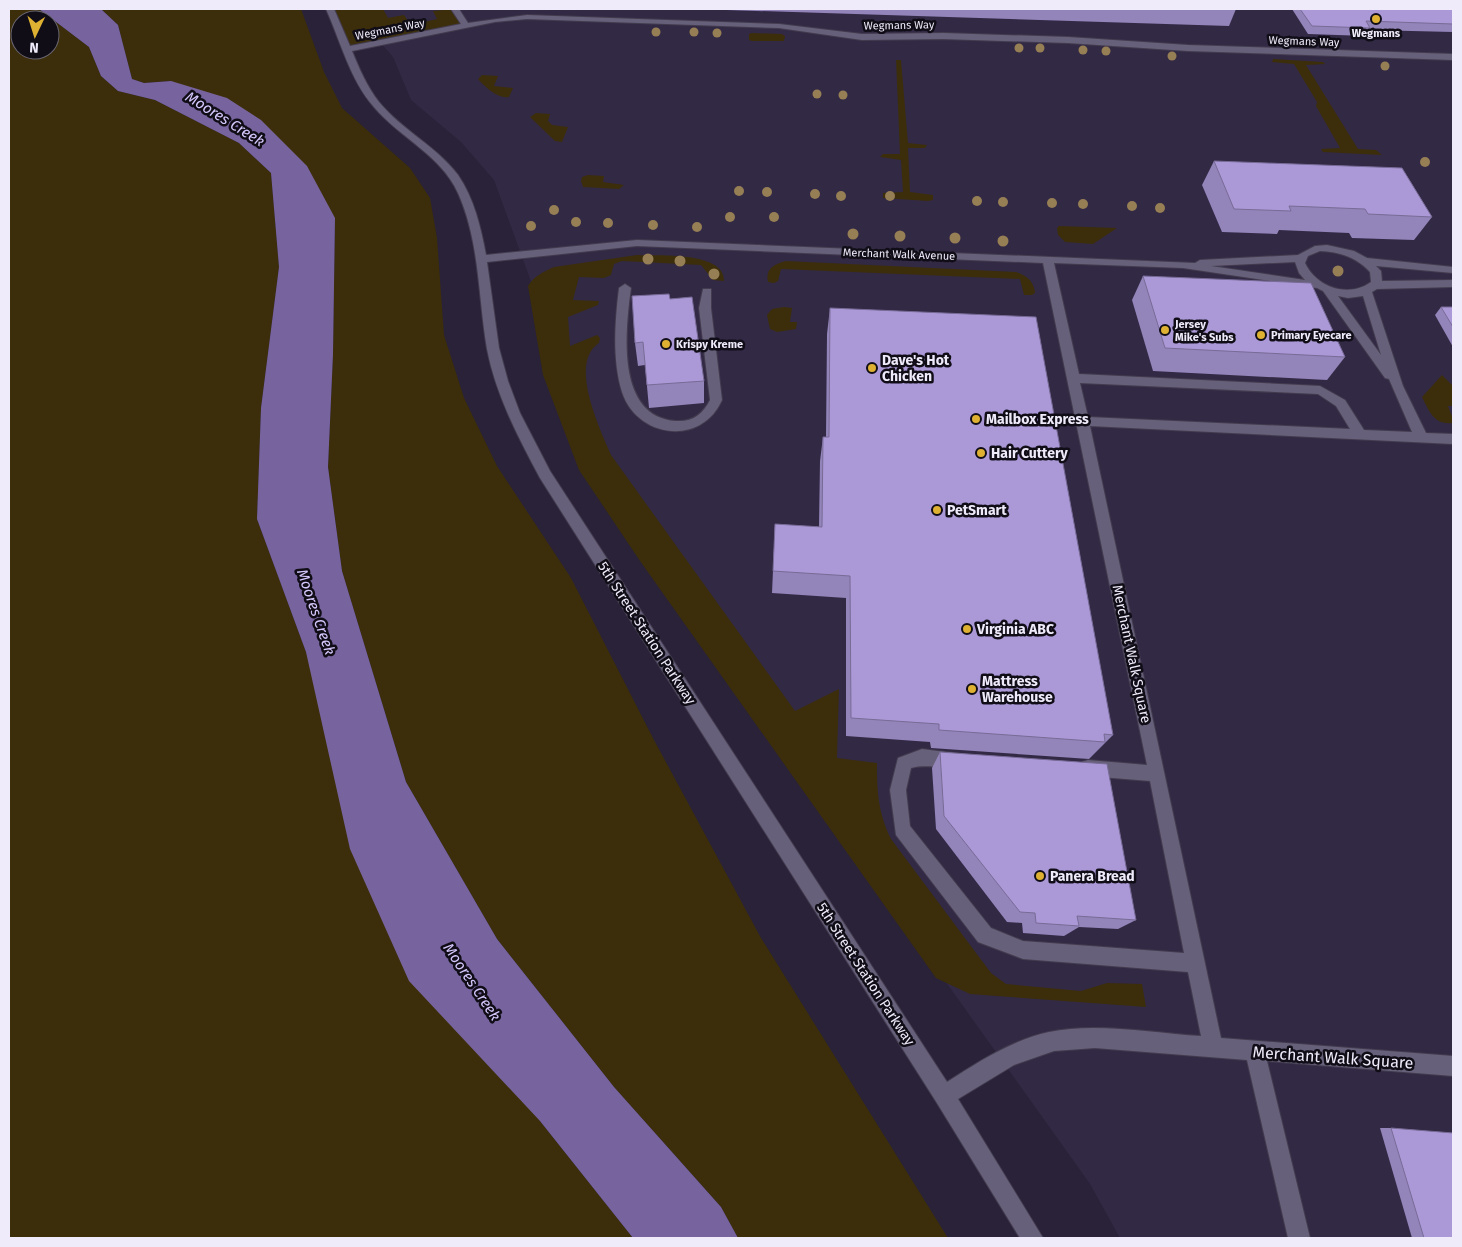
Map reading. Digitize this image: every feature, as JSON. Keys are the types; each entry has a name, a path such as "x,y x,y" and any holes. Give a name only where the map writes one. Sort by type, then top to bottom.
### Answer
{"street":[{"name":"5th Street Station Parkway","path":"330,9 362,84 376,104 391,120 434,153 450,171 462,191 472,218 493,350 508,405 545,474 944,1096 1032,1238"},
{"path":"455,9 466,26"},
{"name":"Wegmans Way","path":"348,49 466,26 528,17 779,26 862,37 942,36 1068,40 1188,48 1453,57"},
{"name":"Merchant Walk Avenue","path":"480,259 637,243 1184,265 1322,287 1348,294 1371,289"},
{"path":"1184,265 1299,258 1310,250 1330,248 1352,254 1366,261 1453,270"},
{"path":"1299,258 1298,264 1301,271 1322,287 1397,386"},
{"name":"Merchant Walk Square","path":"1048,260 1213,1048"},
{"path":"1366,261 1378,277 1371,289 1397,386 1421,437"},
{"path":"1371,289 1453,284"},
{"path":"625,288 621,316 623,375 629,398 641,414 652,421 668,426 686,426 701,421 712,411 716,400 705,308 707,292"},
{"path":"1072,378 1320,390 1335,396 1347,408 1359,434"},
{"path":"1082,421 1453,439"},
{"path":"972,760 922,757 904,763 898,790 902,829 984,934 1024,950 1195,963"},
{"path":"1071,767 1157,774"},
{"name":"Merchant Walk Square","path":"944,1096 1022,1052 1049,1042 1095,1038 1453,1066"},
{"path":"1255,1051 1299,1238"}],"shaded area":[{"path":"9,9 40,10 10,10 10,60 60,60 60,25 89,47 101,76 118,91 155,100 239,143 271,173 279,267 261,408 257,519 306,652 540,1121 633,1238 9,1238"},
{"path":"101,9 301,9 324,72 342,108 410,168 430,198 437,238 444,335 464,398 497,466 571,578 654,740 761,938 948,1238 738,1238 721,1207 614,1087 497,939 406,782 342,571 328,467 333,354 335,218 171,81 144,83 132,79 118,25"},
{"path":"330,9 383,9 388,18 404,15 411,25 437,19 433,11 455,9 466,26 348,49"},
{"path":"357,9 1453,9 1453,1238 1120,1238 1090,1184 664,587 533,287 494,180 461,142 411,100 393,57 364,24"},
{"path":"749,34 782,34 785,36 784,41 752,41 749,40"},
{"path":"1273,59 1323,62 1325,64 1306,65 1358,149 1376,150 1382,155 1323,152 1321,149 1340,148 1316,106 1317,102 1294,64 1272,62"},
{"path":"896,60 901,60 908,143 927,145 925,148 908,148 910,192 933,195 933,200 883,198 883,193 903,192 901,160 880,157 883,154 900,154"},
{"path":"482,75 498,76 494,86 513,88 509,97 500,96 488,89 478,79"},
{"path":"536,113 550,114 548,121 552,125 568,127 562,142 555,141 530,117"},
{"path":"588,175 604,176 603,182 624,185 619,189 583,187 582,177"},
{"path":"1059,226 1117,228 1093,244 1065,242 1058,235 1057,228"},
{"path":"637,255 688,257 702,260 714,264 721,271 724,281 713,280 701,265 622,261 614,264 611,275 604,278 579,277 573,300 599,301 598,305 568,317 570,346 597,335 600,338 599,343 590,352 586,365 586,380 594,413 611,455 795,711 839,689 837,758 877,763 879,802 883,820 891,839 991,973 1006,984 1081,991 1107,983 1142,984 1146,1007 970,994 936,978 640,561 579,470 543,375 528,286 536,277 554,267"},
{"path":"786,261 1016,272 1029,280 1033,285 1035,293 1024,295 1020,279 781,269 778,281 774,283 768,282 769,270"},
{"path":"792,308 790,322 797,322 796,329 777,332 770,329 767,315 772,309"},
{"path":"1442,375 1453,386 1453,406 1448,406 1453,419 1452,423 1441,422 1436,419 1422,397"}],"water":[{"name":"Moores Creek","path":"39,9 101,9 118,25 132,79 144,83 171,81 227,98 261,120 307,166 335,218 333,354 328,467 342,571 406,782 497,939 614,1087 721,1207 738,1238 633,1238 540,1121 409,981 350,849 306,652 257,519 261,408 279,267 271,173 239,143 155,100 118,91 101,76 89,47 60,25 60,10"}],"building":[{"name":"Wegmans","path":"1300,9 1453,9 1453,24 1366,21 1370,28 1312,26"},
{"path":"1214,161 1402,168 1432,217 1368,214 1365,209 1289,206 1291,211 1234,209"},
{"path":"1143,276 1311,283 1345,357 1165,348"},
{"name":"Krispy Kreme","path":"669,294 670,299 692,297 704,381 647,385 643,342 635,343 632,296"},
{"path":"1441,307 1453,307 1453,327"},
{"path":"830,308 1036,317 1113,735 1104,734 1105,742 939,730 939,724 851,718 850,576 773,571 775,524 822,527 823,437 829,437"},
{"name":"Panera Bread","path":"940,752 1107,764 1136,920 1077,916 1079,926 1036,923 1035,913 1020,912 944,816"},
{"path":"1391,1128 1453,1133 1453,1238 1424,1238"}],"place":[{"name":"Wegmans","path":"1376,19"},
{"name":"Jersey Mike's Subs","path":"1165,330"},
{"name":"Primary Eyecare","path":"1261,335"},
{"name":"Krispy Kreme","path":"666,344"},
{"name":"Dave's Hot Chicken","path":"872,368"},
{"name":"Mailbox Express","path":"976,419"},
{"name":"Hair Cuttery","path":"981,453"},
{"name":"PetSmart","path":"937,510"},
{"name":"Virginia ABC","path":"967,629"},
{"name":"Mattress Warehouse","path":"972,689"},
{"name":"Panera Bread","path":"1040,876"}]}
